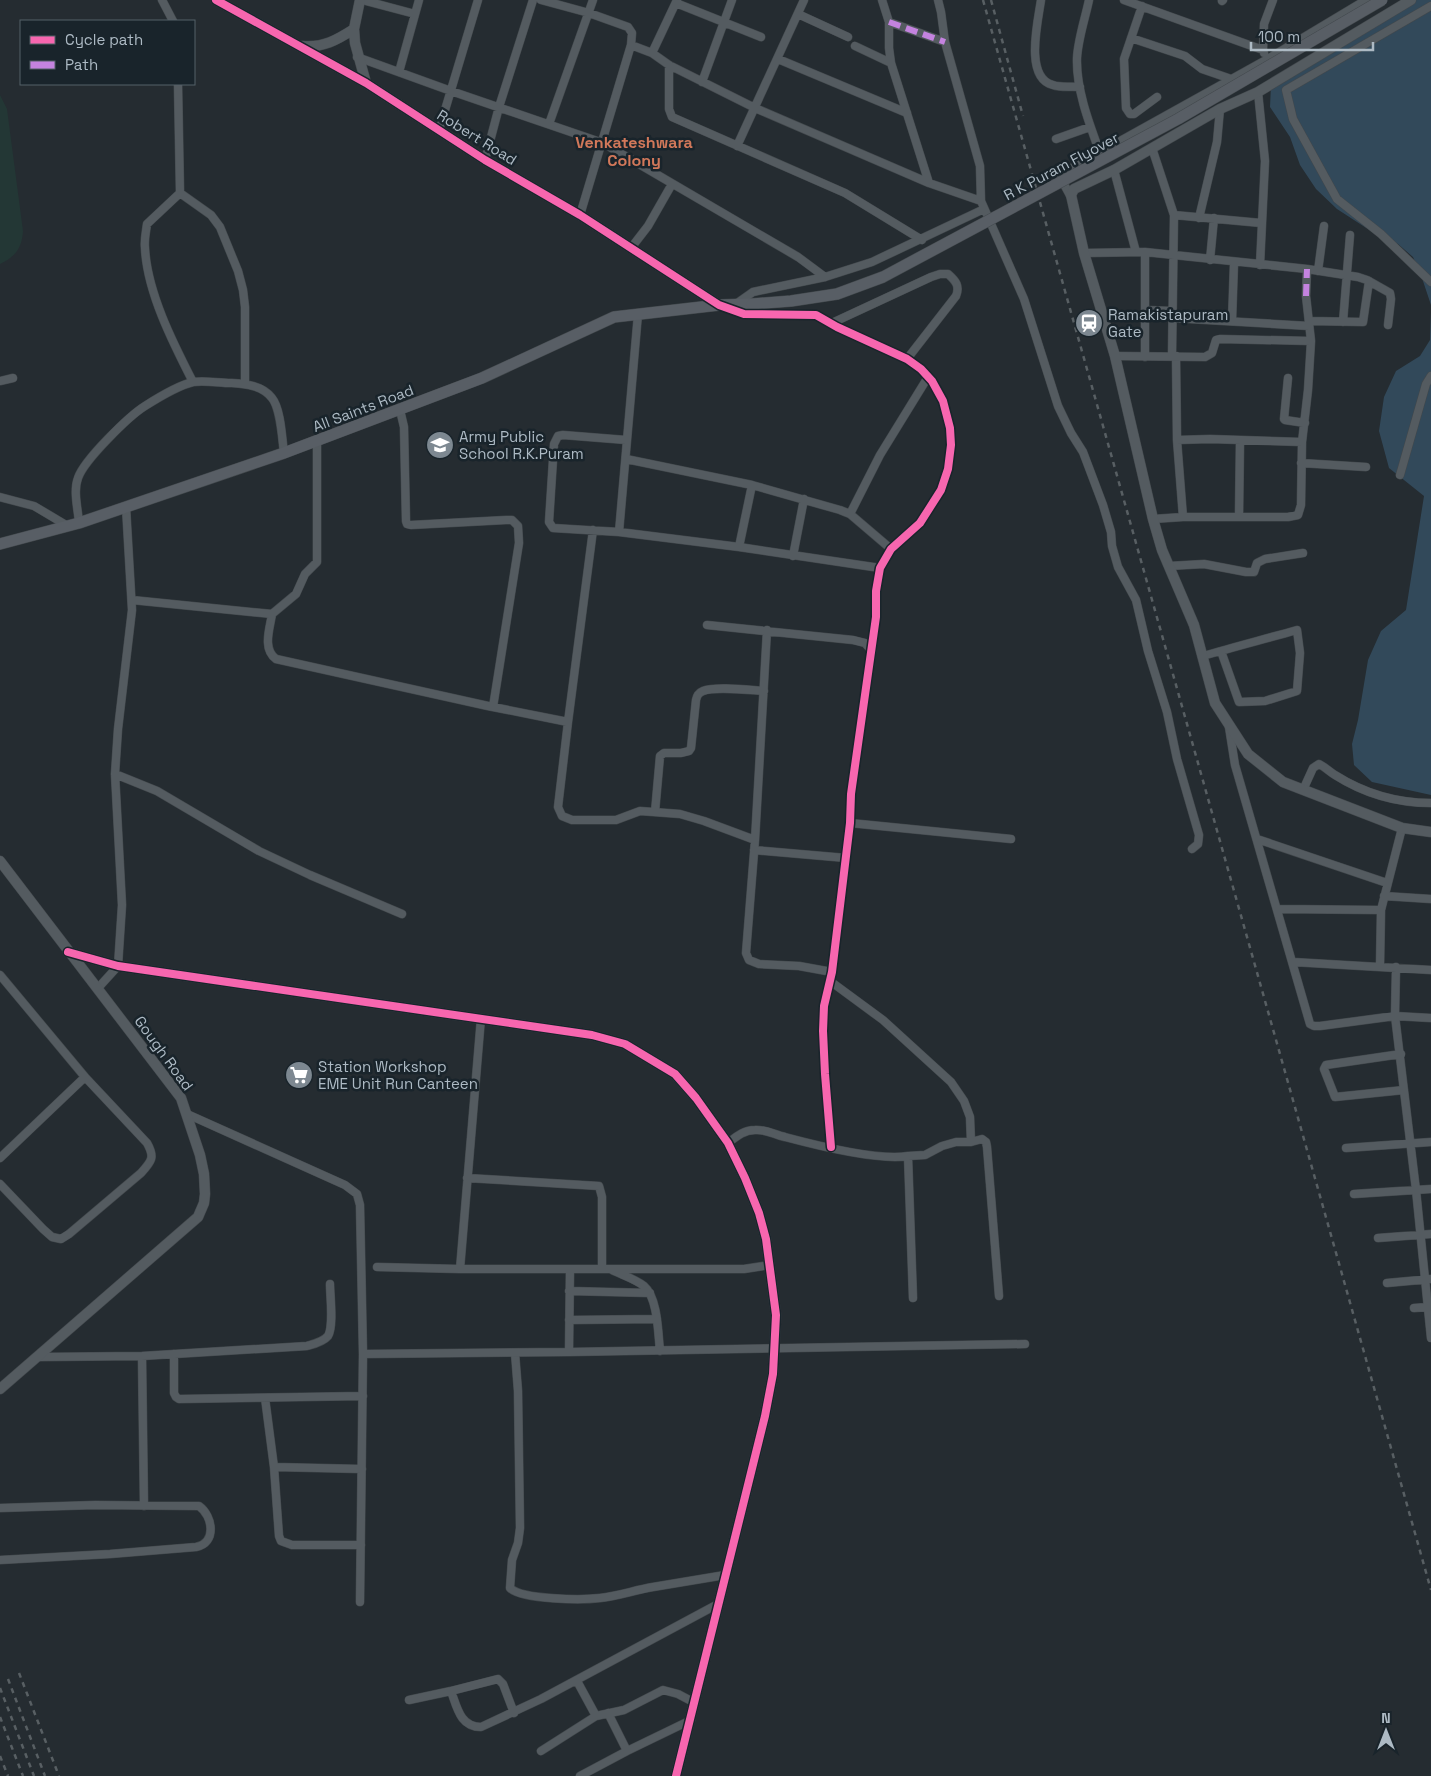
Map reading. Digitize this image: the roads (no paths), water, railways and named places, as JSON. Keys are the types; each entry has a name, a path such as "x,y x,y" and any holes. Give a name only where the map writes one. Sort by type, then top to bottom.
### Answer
{"main road":[{"name":"R K Puram Flyover","path":"735,305 791,301 837,294 883,276 1161,128 1382,0"},
{"name":"All Saints Road","path":"0,544 79,523 284,454 482,378 614,317 719,304 735,305"}],"street":[{"path":"162,0 173,20"},
{"name":"Robert Road","path":"216,0 366,83 485,160 580,215 719,304"},
{"path":"366,83 357,56 354,29 361,0 415,14"},
{"path":"399,72 419,0"},
{"path":"439,130 478,0"},
{"path":"485,160 499,107 533,0"},
{"path":"541,0 589,13 630,29 632,33 631,44 603,143 580,215"},
{"path":"549,124 593,0"},
{"path":"702,82 732,0"},
{"path":"737,146 804,0"},
{"path":"882,0 889,22 891,63 929,183"},
{"path":"938,0 942,12 945,42 980,166 981,201 1024,299 1058,406 1070,433 1083,452 1103,505 1118,567 1136,600 1148,651 1167,712 1177,759 1199,835 1198,844 1192,849"},
{"path":"1041,0 1036,34 1036,63 1038,72 1043,81 1052,86 1080,86"},
{"path":"1089,0 1077,58 1080,86 1090,127 1100,152"},
{"path":"1124,0 1263,50"},
{"path":"1266,60 1263,50 1264,24 1273,0"},
{"path":"1366,0 1266,60 1059,174 1072,199 1084,253 1115,356 1153,519 1169,566 1194,625 1215,703 1248,754 1283,782 1402,828 1431,832"},
{"path":"1072,199 1074,189 1114,170 1220,109 1258,92 1411,0"},
{"path":"652,53 676,1 761,37"},
{"path":"1142,6 1123,65 1126,108 1130,114 1134,114 1157,97"},
{"path":"1286,90 1431,6"},
{"path":"798,14 848,37"},
{"path":"889,22 945,42"},
{"path":"297,46 314,47 331,43 354,29"},
{"path":"1131,38 1185,56 1202,69 1231,79"},
{"path":"631,44 652,53 669,65 755,108 929,183 981,201"},
{"path":"855,46 891,63"},
{"path":"357,56 451,91 603,143 798,258 825,277"},
{"path":"778,59 907,113"},
{"path":"669,65 669,109 672,117 845,193 922,240"},
{"path":"1281,78 1286,90 1292,119 1337,199 1381,234 1431,282"},
{"path":"178,85 180,193 147,224 145,246 148,272 153,291 171,338 193,382"},
{"path":"1258,92 1265,161 1260,265"},
{"path":"1200,218 1217,142 1220,109"},
{"path":"1056,139 1090,127"},
{"path":"1152,148 1174,215 1175,255 1172,315 1177,440 1183,516"},
{"path":"1114,170 1136,252"},
{"path":"631,248 648,226 672,184"},
{"path":"180,193 211,215 220,227 238,271 245,307 246,384"},
{"path":"735,305 753,292 825,277 872,262 922,240 984,209"},
{"path":"1174,215 1261,222"},
{"path":"1210,260 1214,218"},
{"path":"1318,271 1324,226"},
{"path":"1343,322 1350,235"},
{"path":"1084,253 1146,252 1358,276 1390,293 1388,324"},
{"path":"1145,357 1146,252"},
{"path":"1232,321 1234,262"},
{"path":"1153,519 1183,516 1288,517 1298,515 1311,341 1306,296 1307,269"},
{"path":"832,324 931,277 948,274 958,285 959,290 907,359"},
{"path":"1145,310 1172,315 1232,321 1309,324 1360,323 1364,320 1369,281"},
{"path":"719,304 744,314 816,315 907,359 921,369 928,377 943,401 951,445 948,469 941,490 920,522 891,549 880,568 876,590 876,617 851,794 850,823 832,972 824,1006 825,1074 831,1147"},
{"path":"619,532 638,314"},
{"path":"1115,356 1209,356 1216,340 1220,338 1311,341"},
{"path":"1400,475 1426,384 1431,376"},
{"path":"850,514 880,455 928,377"},
{"path":"0,381 13,378"},
{"path":"1288,378 1284,419 1305,423"},
{"path":"79,523 76,486 78,476 86,464 143,407 193,382 246,384 264,391 273,398 279,419 284,454"},
{"path":"400,410 404,427 406,521 408,524 512,520 518,526 518,543 493,707"},
{"path":"626,440 558,436 555,440 549,522 553,528 619,532 739,547 880,568"},
{"path":"1177,440 1302,442"},
{"path":"1239,517 1240,440"},
{"path":"317,441 317,562 305,574 296,594 272,614 268,649 270,655 276,659 568,722"},
{"path":"626,459 752,485 850,514 891,549"},
{"path":"1301,463 1366,467"},
{"path":"739,547 752,485"},
{"path":"0,497 34,506 66,525"},
{"path":"793,556 804,499"},
{"path":"98,988 118,966 122,905 115,774 132,600 126,507"},
{"path":"593,530 558,807 562,816 572,820 616,820 640,811 680,814 755,840"},
{"path":"1169,566 1204,564 1254,572 1257,563 1265,558 1303,553"},
{"path":"132,600 272,614"},
{"path":"707,625 861,641 872,651"},
{"path":"767,630 755,840 746,952 749,960 758,964 799,966 832,972"},
{"path":"1203,656 1221,651 1297,630 1300,653 1297,691 1265,701 1239,702 1221,651"},
{"path":"655,812 660,756 664,753 689,751 691,748 698,694 712,689 764,691"},
{"path":"1229,727 1235,765 1310,1024 1314,1026 1395,1016 1431,1018"},
{"path":"1303,790 1313,768 1319,764 1335,775 1378,796 1392,800 1431,803"},
{"path":"115,774 157,791 268,855 402,914"},
{"path":"850,823 1011,839"},
{"path":"1380,966 1381,910 1402,828"},
{"path":"1257,839 1387,883"},
{"path":"754,850 846,858"},
{"name":"Gough Road","path":"0,861 181,1098 200,1155 204,1174 204,1203 198,1217 0,1389"},
{"path":"1384,896 1431,899"},
{"path":"1278,909 1381,910"},
{"path":"68,952 118,966 592,1035 625,1044 675,1074 696,1098 728,1143 759,1213 766,1239 776,1315 773,1374 765,1416 676,1776"},
{"path":"1293,962 1431,970"},
{"path":"1396,968 1395,1016 1401,1054 1420,1234 1428,1279 1431,1338"},
{"path":"0,976 85,1077 147,1143 152,1156 150,1163 141,1172 61,1239 52,1237 43,1229 0,1184"},
{"path":"830,981 883,1020 951,1082 964,1101 970,1117 971,1142"},
{"path":"460,1268 481,1018"},
{"path":"1401,1054 1326,1064 1324,1069 1335,1097 1404,1090"},
{"path":"0,1158 85,1077"},
{"path":"186,1114 345,1186 357,1194 360,1205 363,1354 360,1602"},
{"path":"728,1143 738,1134 764,1130 784,1137 874,1156 898,1157 925,1155 942,1146 956,1142 982,1140 986,1142 998,1296"},
{"path":"1346,1148 1431,1142"},
{"path":"908,1156 913,1298"},
{"path":"467,1178 599,1186 602,1197 605,1269"},
{"path":"1354,1194 1431,1189"},
{"path":"1378,1238 1431,1234"},
{"path":"377,1267 744,1269 770,1265"},
{"path":"569,1352 570,1269"},
{"path":"605,1269 632,1279 644,1286 650,1293 657,1319 660,1350"},
{"path":"1387,1283 1428,1279"},
{"path":"39,1357 142,1356 307,1346 320,1342 328,1336 331,1329 330,1284"},
{"path":"569,1291 650,1293"},
{"path":"1414,1308 1428,1307"},
{"path":"569,1320 657,1319"},
{"path":"363,1354 1025,1344"},
{"path":"515,1353 518,1391 520,1528 518,1543 512,1560 510,1588 528,1595 563,1598 601,1598 725,1575"},
{"path":"174,1354 174,1393 176,1397 184,1399 362,1396"},
{"path":"142,1356 144,1506"},
{"path":"265,1398 281,1541 292,1545 361,1545"},
{"path":"274,1467 362,1469"},
{"path":"0,1508 95,1505 199,1506 207,1513 210,1530 207,1542 202,1546 110,1554 0,1560"},
{"path":"451,1691 461,1717 466,1724 481,1728 514,1713 718,1604"},
{"path":"408,1700 498,1679 503,1684 514,1713"},
{"path":"577,1680 596,1716"},
{"path":"541,1751 596,1716 624,1710 663,1690 678,1694 695,1703"},
{"path":"608,1713 627,1751"},
{"path":"580,1776 690,1720"}],"water":[{"path":"1416,0 1431,0 1431,305 1413,257 1398,244 1374,233 1337,209 1316,189 1300,165 1290,137 1270,107 1271,85"},
{"path":"1431,312 1431,795 1372,782 1354,765 1352,744 1368,660 1381,631 1406,610 1424,496 1389,468 1379,431 1384,397 1396,371 1420,356 1430,340"}],"railway":[{"path":"983,0 1431,1590"},
{"path":"991,0 1023,116"},
{"path":"19,1673 59,1776"},
{"path":"8,1679 45,1776"},
{"path":"0,1688 34,1776"},
{"path":"0,1717 23,1776"},
{"path":"0,1756 8,1776"}],"place":[{"name":"Ramakistapuram Gate","path":"1089,323"},
{"name":"Army Public School R.K.Puram","path":"440,445"},
{"name":"Station Workshop EME Unit Run Canteen","path":"299,1075"}],"district":[{"name":"Venkateshwara Colony","path":"634,151"}]}
